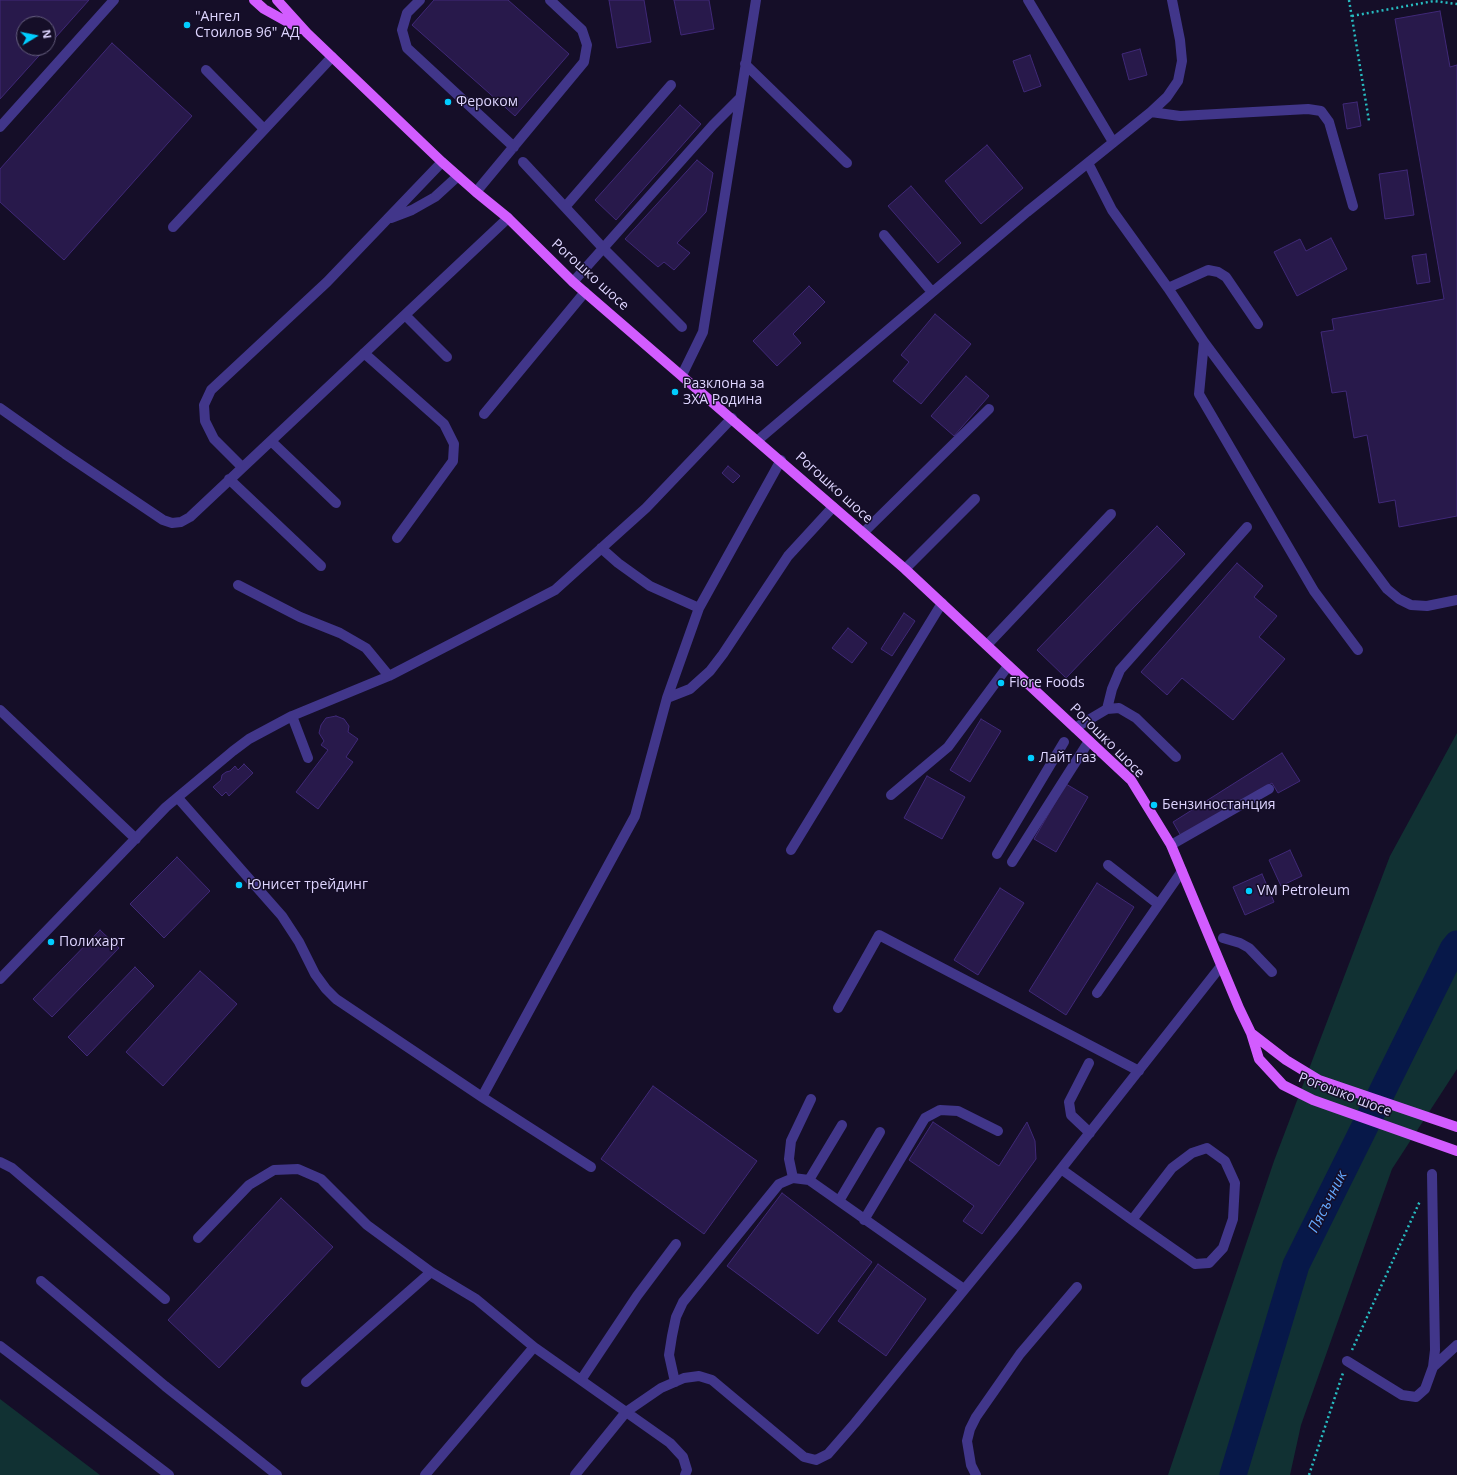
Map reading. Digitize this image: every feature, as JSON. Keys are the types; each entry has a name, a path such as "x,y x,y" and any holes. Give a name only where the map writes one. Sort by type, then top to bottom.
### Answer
{"main road":[{"name":"Рогошко шосе","path":"254,0 264,9 307,33"},
{"name":"Рогошко шосе","path":"278,0 307,33 442,162 508,218 585,292 758,440 905,569 1131,780 1171,845 1221,966 1251,1033 1259,1059 1283,1085 1313,1100 1457,1151"},
{"name":"Рогошко шосе","path":"1251,1033 1286,1060 1319,1080 1457,1127"}],"street":[{"path":"0,127 114,0"},
{"path":"420,0 406,13 402,30 407,48 514,147"},
{"path":"476,192 584,62 587,45 582,30 550,0"},
{"path":"682,375 703,332 756,0"},
{"path":"1028,0 1113,142"},
{"path":"758,440 1027,212 1168,97 1178,81 1182,61 1180,40 1172,0"},
{"path":"173,227 332,57"},
{"path":"745,64 847,164"},
{"path":"206,70 264,129"},
{"path":"564,207 671,85"},
{"path":"574,282 713,125 740,98"},
{"path":"1151,112 1180,116 1308,109 1321,111 1329,122 1353,206"},
{"path":"242,467 214,439 205,421 204,405 211,390 326,282 442,162"},
{"path":"523,162 603,248 682,327"},
{"path":"1088,163 1112,210 1168,288 1204,342 1387,589 1399,599 1412,605 1427,606 1457,600"},
{"path":"387,219 412,210 435,197 458,176"},
{"path":"0,408 163,520 172,523 181,522 190,516 271,441 508,218"},
{"path":"884,235 932,292"},
{"path":"1168,288 1208,270 1218,272 1226,277 1258,324"},
{"path":"484,414 585,292"},
{"path":"405,315 447,357"},
{"path":"1204,342 1199,394 1314,591 1358,650"},
{"path":"364,353 444,424 454,444 453,461 397,538"},
{"path":"863,533 989,409"},
{"path":"0,979 166,807 249,739 292,716 389,676 555,590 646,508 732,418"},
{"path":"271,441 336,504"},
{"path":"482,1097 635,816 667,698 699,608 780,460"},
{"path":"229,480 321,566"},
{"path":"905,569 975,499"},
{"path":"667,698 690,689 710,671 723,654 788,556 833,507"},
{"path":"987,645 1111,514"},
{"path":"1107,709 1112,689 1120,670 1247,527"},
{"path":"601,548 618,563 650,586 699,608"},
{"path":"238,585 300,617 340,632 366,648 389,676"},
{"path":"791,850 942,603"},
{"path":"891,795 948,747 1008,666"},
{"path":"1076,728 1107,709 1120,708 1136,718 1176,757"},
{"path":"0,710 136,839"},
{"path":"292,716 308,758"},
{"path":"1012,862 1089,741"},
{"path":"997,854 1064,742"},
{"path":"1171,845 1269,789"},
{"path":"178,798 282,916 299,942 315,974 326,989 336,999 590,1167"},
{"path":"1108,866 1158,904"},
{"path":"1096,993 1182,871"},
{"path":"838,1008 879,935 1139,1071"},
{"path":"1223,938 1240,943 1249,948 1272,972"},
{"path":"574,1475 626,1412 661,1388 684,1378 699,1376 712,1380 804,1457 816,1460 828,1454 1013,1230 1221,966"},
{"path":"1089,1063 1069,1102 1071,1115 1090,1133"},
{"path":"793,1178 789,1160 791,1141 811,1099"},
{"path":"864,1220 926,1118 940,1110 958,1111 998,1131"},
{"path":"809,1180 842,1124"},
{"path":"838,1201 880,1132"},
{"path":"1061,1169 1132,1220 1195,1264 1209,1263 1223,1248 1233,1219 1235,1183 1224,1161 1207,1148 1192,1153 1172,1168 1132,1220"},
{"path":"0,1162 12,1168 165,1299"},
{"path":"198,1238 249,1185 274,1170 298,1169 321,1179 367,1225 432,1272 476,1299 534,1347 670,1443 683,1457 687,1470 685,1475"},
{"path":"1347,1361 1402,1395 1416,1397 1425,1388 1434,1367 1435,1350 1432,1174"},
{"path":"676,1382 669,1355 676,1317 683,1302 779,1184 793,1178 809,1180 964,1289"},
{"path":"581,1380 637,1296 676,1244"},
{"path":"306,1382 432,1272"},
{"path":"41,1281 165,1386 277,1475"},
{"path":"976,1475 971,1466 967,1441 976,1417 1020,1354 1077,1287"},
{"path":"1434,1367 1457,1345"},
{"path":"0,1346 169,1475"},
{"path":"425,1475 534,1347"}],"path":[{"path":"1349,0 1369,121"},
{"path":"1352,16 1434,1 1457,4"},
{"path":"1309,1475 1347,1361 1422,1196"}],"green space":[{"path":"1457,733 1457,1069 1392,1169 1301,1425 1290,1475 1168,1475 1274,1161 1390,856"},
{"path":"0,1399 100,1475 0,1475"}],"building":[{"path":"0,0 89,0 56,37 56,16 16,16 16,56 39,56 0,99"},
{"path":"434,0 508,0 569,54 515,116 412,25"},
{"path":"609,0 644,0 651,42 617,48"},
{"path":"674,0 709,0 714,29 681,35"},
{"path":"1440,11 1450,67 1457,65 1457,516 1399,527 1395,500 1379,503 1367,435 1354,438 1346,391 1332,393 1321,332 1334,330 1332,319 1444,299 1395,19"},
{"path":"112,43 192,116 64,260 0,202 0,169"},
{"path":"1140,49 1147,75 1129,80 1122,54"},
{"path":"1030,55 1041,86 1024,92 1013,61"},
{"path":"1357,102 1361,126 1347,129 1343,104"},
{"path":"680,105 701,124 616,220 595,200"},
{"path":"987,145 1023,188 981,224 945,181"},
{"path":"697,160 713,173 706,212 677,243 690,253 674,270 664,262 658,267 625,239"},
{"path":"1407,170 1414,215 1385,219 1379,174"},
{"path":"911,186 961,243 938,263 888,206"},
{"path":"1331,238 1347,269 1297,296 1274,252 1300,239 1306,251"},
{"path":"1426,254 1430,282 1417,284 1412,256"},
{"path":"809,286 825,302 793,334 801,343 777,366 753,341"},
{"path":"935,314 971,344 921,404 893,381 909,362 901,355"},
{"path":"966,376 989,396 954,436 931,416"},
{"path":"728,466 740,476 733,483 722,473"},
{"path":"1157,526 1185,554 1066,678 1037,650"},
{"path":"1237,563 1263,586 1254,597 1277,616 1259,637 1285,659 1233,720 1182,678 1167,695 1141,672"},
{"path":"904,613 915,621 892,656 881,649"},
{"path":"848,628 867,643 852,663 832,648"},
{"path":"336,716 344,719 349,726 348,732 358,739 346,757 353,762 318,809 296,792 328,750 321,745 324,741 319,733 321,725 326,718"},
{"path":"981,719 1001,731 970,782 950,770"},
{"path":"1282,753 1300,781 1278,793 1272,783 1181,836 1173,822"},
{"path":"244,764 253,773 229,796 226,792 222,796 213,787 221,780 222,775 226,772 230,771 235,766 238,770"},
{"path":"927,776 965,797 942,839 904,818"},
{"path":"1066,784 1088,797 1056,852 1034,839"},
{"path":"1290,850 1302,876 1281,886 1269,860"},
{"path":"177,857 210,891 164,938 130,904"},
{"path":"1262,874 1274,902 1245,915 1233,887"},
{"path":"1097,883 1134,907 1066,1015 1029,991"},
{"path":"1000,888 1024,903 978,975 954,960"},
{"path":"100,930 119,948 52,1017 33,999"},
{"path":"135,967 154,986 87,1056 68,1037"},
{"path":"200,971 237,1004 163,1086 126,1052"},
{"path":"653,1086 757,1161 704,1234 601,1159"},
{"path":"933,1122 999,1166 1027,1122 1035,1141 1036,1159 982,1234 963,1221 974,1206 909,1160"},
{"path":"782,1193 872,1262 818,1334 727,1266"},
{"path":"281,1198 333,1247 219,1368 168,1320"},
{"path":"878,1264 926,1299 886,1356 838,1321"}],"waterway":[{"name":"Пясъчник","path":"1233,1475 1296,1265 1453,949 1457,944"}],"place":[{"name":"\"Ангел Стоилов 96\" АД","path":"187,25"},
{"name":"Фероком","path":"448,102"},
{"name":"Разклона за ЗХА Родина","path":"675,392"},
{"name":"Fiore Foods","path":"1001,683"},
{"name":"Лайт газ","path":"1031,758"},
{"name":"Бензиностанция","path":"1154,805"},
{"name":"Юнисет трейдинг","path":"239,885"},
{"name":"VM Petroleum","path":"1249,891"},
{"name":"Полихарт","path":"51,942"}]}
